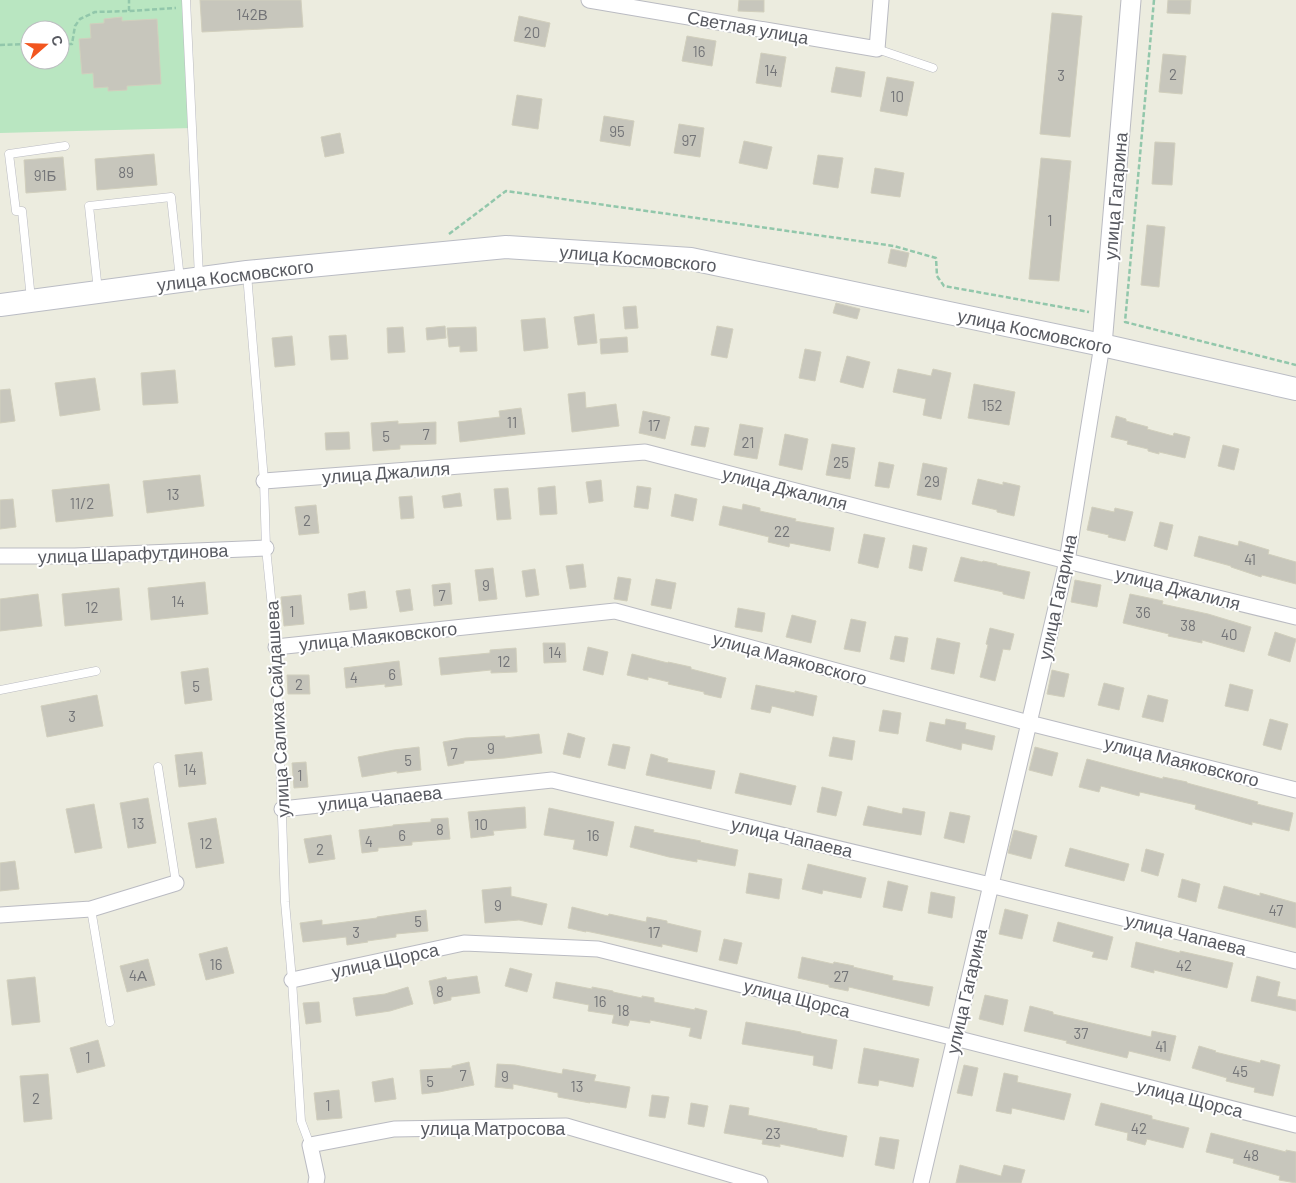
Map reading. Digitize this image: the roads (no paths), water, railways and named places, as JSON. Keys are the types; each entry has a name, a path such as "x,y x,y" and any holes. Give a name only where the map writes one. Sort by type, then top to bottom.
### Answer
{"main road":[{"name":"улица Космовского","path":"0,305 247,272 506,247 691,259 1102,345 1296,389"}],"street":[{"name":"Светлая улица","path":"589,0 878,49"},
{"path":"878,49 881,0"},
{"name":"улица Гагарина","path":"921,1183 1067,561 1102,345 1131,0"},
{"name":"улица Джалиля","path":"264,480 645,452 1067,561 1296,617"},
{"name":"улица Шарафутдинова","path":"0,556 75,556 266,548"},
{"name":"улица Маяковского","path":"276,648 614,611 1029,723 1296,790"},
{"name":"улица Чапаева","path":"282,809 552,780 990,885 1296,961"},
{"path":"0,915 91,909 176,882"},
{"name":"улица Щорса","path":"292,980 464,943 598,949 1296,1125"},
{"name":"улица Матросова","path":"310,1144 394,1129 566,1126 760,1183"},
{"path":"310,1144 317,1177 316,1183"}],"lane":[{"path":"186,0 190,280"},
{"path":"878,49 934,68"},
{"path":"32,301 22,210 16,211 9,154 65,146"},
{"path":"98,292 89,206 172,197 190,280"},
{"name":"улица Салиха Сайдашева","path":"247,272 264,480 266,548 276,648 285,902 301,1121 310,1144"},
{"path":"0,690 96,671"},
{"path":"158,767 176,882"},
{"path":"91,909 110,1022"}]}
